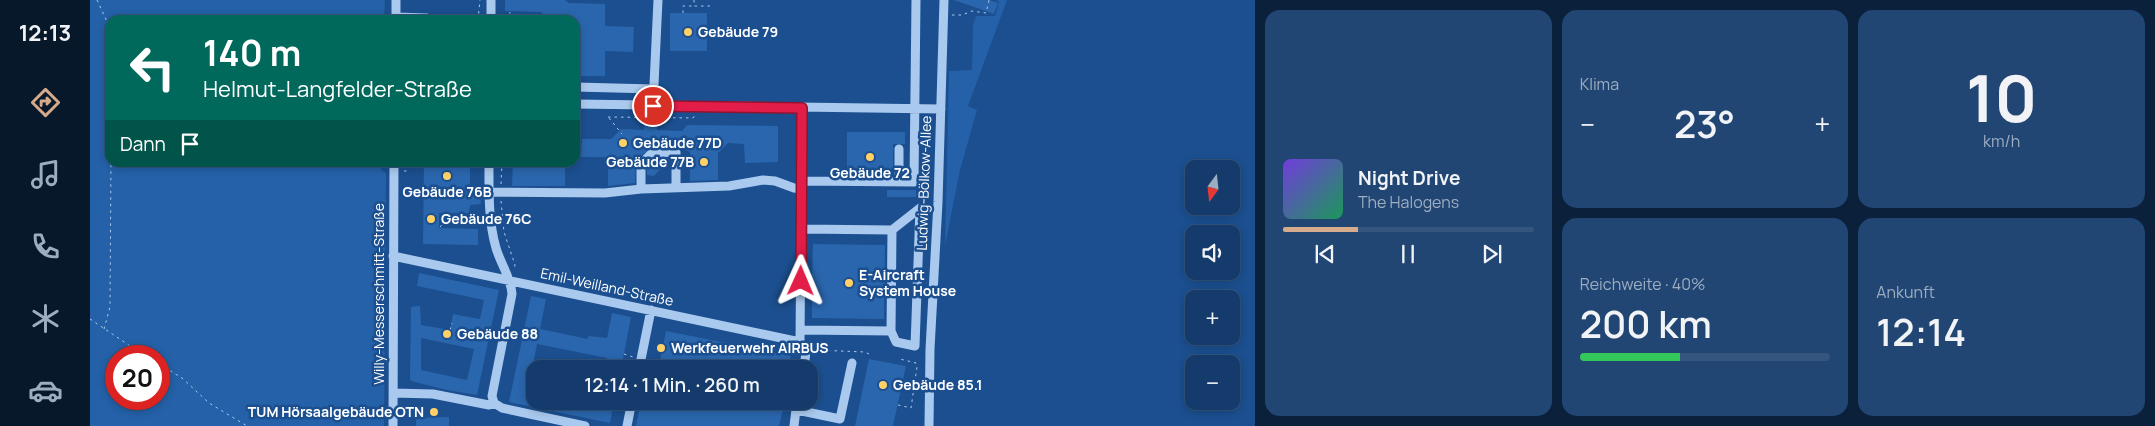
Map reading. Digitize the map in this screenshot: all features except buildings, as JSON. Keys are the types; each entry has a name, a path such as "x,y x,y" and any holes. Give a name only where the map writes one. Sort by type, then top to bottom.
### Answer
{"street":[{"path":"396,0 396,15"},
{"path":"491,0 491,15"},
{"path":"653,106 658,0"},
{"path":"489,192 605,193 676,187 729,186 768,180 794,188 801,185 914,182 916,0"},
{"name":"Ludwig-Bölkow-Allee","path":"929,426 930,348 938,202 944,0"},
{"path":"580,87 654,90"},
{"path":"580,104 940,109"},
{"path":"802,108 800,342 806,351 805,360"},
{"path":"899,149 899,182"},
{"path":"641,189 641,164 652,153 676,152 676,187"},
{"name":"Willy-Messerschmitt-Straße","path":"393,426 394,167"},
{"path":"489,167 490,218 496,248 502,268 512,281 512,294 492,396 494,404"},
{"path":"802,229 892,230 920,208 915,346 896,342 890,331 892,230"},
{"name":"Emil-Weilland-Straße","path":"393,256 800,342"},
{"path":"641,360 651,310"},
{"path":"800,330 890,331"},
{"path":"810,410 840,419 852,363"},
{"path":"393,393 433,394 489,406 494,404 502,408 585,426"},
{"path":"627,426 630,410"},
{"path":"794,426 796,410"}],"path":[{"path":"97,0 105,17"},
{"path":"478,15 480,0"},
{"path":"694,0 694,6"},
{"path":"951,15 962,15 972,11 986,13 988,0"},
{"path":"683,13 684,6 711,6"},
{"path":"622,134 608,117 693,118 700,107"},
{"path":"104,329 110,307 111,167"},
{"path":"502,167 501,192 504,232 515,265 512,281"},
{"path":"399,171 410,172"},
{"path":"440,227 448,218"},
{"path":"90,319 128,345"},
{"path":"450,330 452,323"},
{"path":"806,351 865,352 869,354"},
{"path":"898,405 911,408 918,368 916,363 900,360"},
{"path":"170,371 182,378 209,403 247,426"}],"shaded area":[{"path":"90,0 385,0 384,15 105,15 105,167 381,167 381,170 386,173 384,426 90,426"},
{"path":"996,0 1007,0 968,106 977,110 960,170 945,246 949,71 972,70 973,25 976,16 995,16 999,2"}],"place":[{"name":"Gebäude 79","path":"688,32"},
{"name":"Gebäude 77D","path":"623,143"},
{"name":"Gebäude 72","path":"870,157"},
{"name":"Gebäude 77B","path":"704,162"},
{"name":"Gebäude 76B","path":"447,176"},
{"name":"Gebäude 76C","path":"431,219"},
{"name":"E-Aircraft System House","path":"849,283"},
{"name":"Gebäude 88","path":"447,334"},
{"name":"Werkfeuerwehr AIRBUS","path":"661,348"},
{"name":"Gebäude 85.1","path":"883,385"},
{"name":"TUM Hörsaalgebäude OTN","path":"434,412"}],"route":[{"path":"653,106 802,108 801,281"}]}
